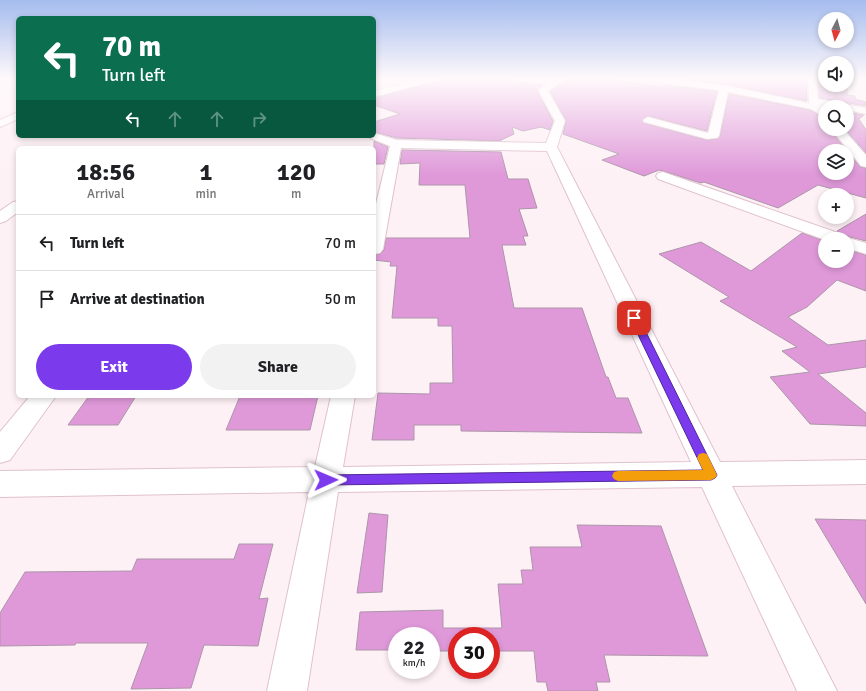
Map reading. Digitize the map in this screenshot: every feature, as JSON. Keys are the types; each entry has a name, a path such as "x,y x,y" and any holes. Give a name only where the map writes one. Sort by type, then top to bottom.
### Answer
{"street":[{"path":"554,110 560,121 551,146 817,691"},
{"path":"648,120 707,136 713,136 719,110"},
{"path":"854,113 866,116"},
{"path":"0,124 16,116"},
{"path":"843,136 866,164"},
{"path":"376,137 396,144 551,146"},
{"path":"376,239 396,144"},
{"path":"663,176 819,232"},
{"path":"0,218 16,206"},
{"path":"854,245 866,249"},
{"path":"0,452 42,398"},
{"path":"287,691 343,398"},
{"path":"0,484 866,472"}],"building":[{"path":"389,110 547,110 553,121 550,130 541,127 523,131 512,127 514,134 499,141 397,138 376,133 376,121 400,114"},
{"path":"561,110 712,110 707,131 648,116 642,120 644,123 707,140 717,139 720,136 726,110 810,110 818,114 818,136 836,136 842,144 818,144 818,180 854,180 854,159 860,167 866,168 866,198 854,195 854,188 829,188 818,185 778,208 704,182 701,183 659,170 644,176 602,160 619,154 563,134 566,120"},
{"path":"854,113 864,115 859,119 866,130 866,153 851,136 854,136"},
{"path":"374,141 388,147 384,164 376,164 376,146 374,146"},
{"path":"402,150 501,152 508,179 528,179 537,208 519,209 528,236 523,236 526,245 502,245 514,308 582,308 606,377 608,377 616,398 628,398 642,433 461,431 461,425 414,425 414,440 372,440 378,393 430,394 430,383 453,383 452,326 438,326 438,318 392,318 397,266 390,266 391,262 376,260 376,255 380,254 384,250 386,238 470,238 465,185 419,185 420,163 400,164"},
{"path":"866,214 866,241 854,238 854,232 837,231 849,224 854,224 854,221"},
{"path":"802,233 818,239 818,268 854,268 854,252 866,255 866,291 837,280 807,307 788,317 828,345 866,340 866,367 818,374 866,413 866,426 810,424 770,377 810,372 782,351 797,347 720,301 729,297 659,254 701,242 751,271"},
{"path":"88,398 135,398 118,425 68,425"},
{"path":"239,398 318,398 310,430 226,430"},
{"path":"369,513 388,515 382,592 357,593"},
{"path":"815,519 866,520 866,604"},
{"path":"577,525 661,526 708,656 604,655 610,682 596,682 598,691 548,691 546,682 537,682 534,651 500,651 500,628 502,628 498,584 523,584 521,570 533,570 530,547 582,547"},
{"path":"239,544 273,544 259,599 268,598 258,646 204,645 191,688 131,689 148,643 76,643 75,645 0,646 0,613 25,572 132,571 137,559 234,559"},
{"path":"443,610 443,628 448,628 448,651 440,651 440,627 388,627 388,650 356,650 360,612"}],"slow traffic":[{"path":"618,476 711,475 703,458"}],"route":[{"path":"326,480 711,475 634,318"}]}
